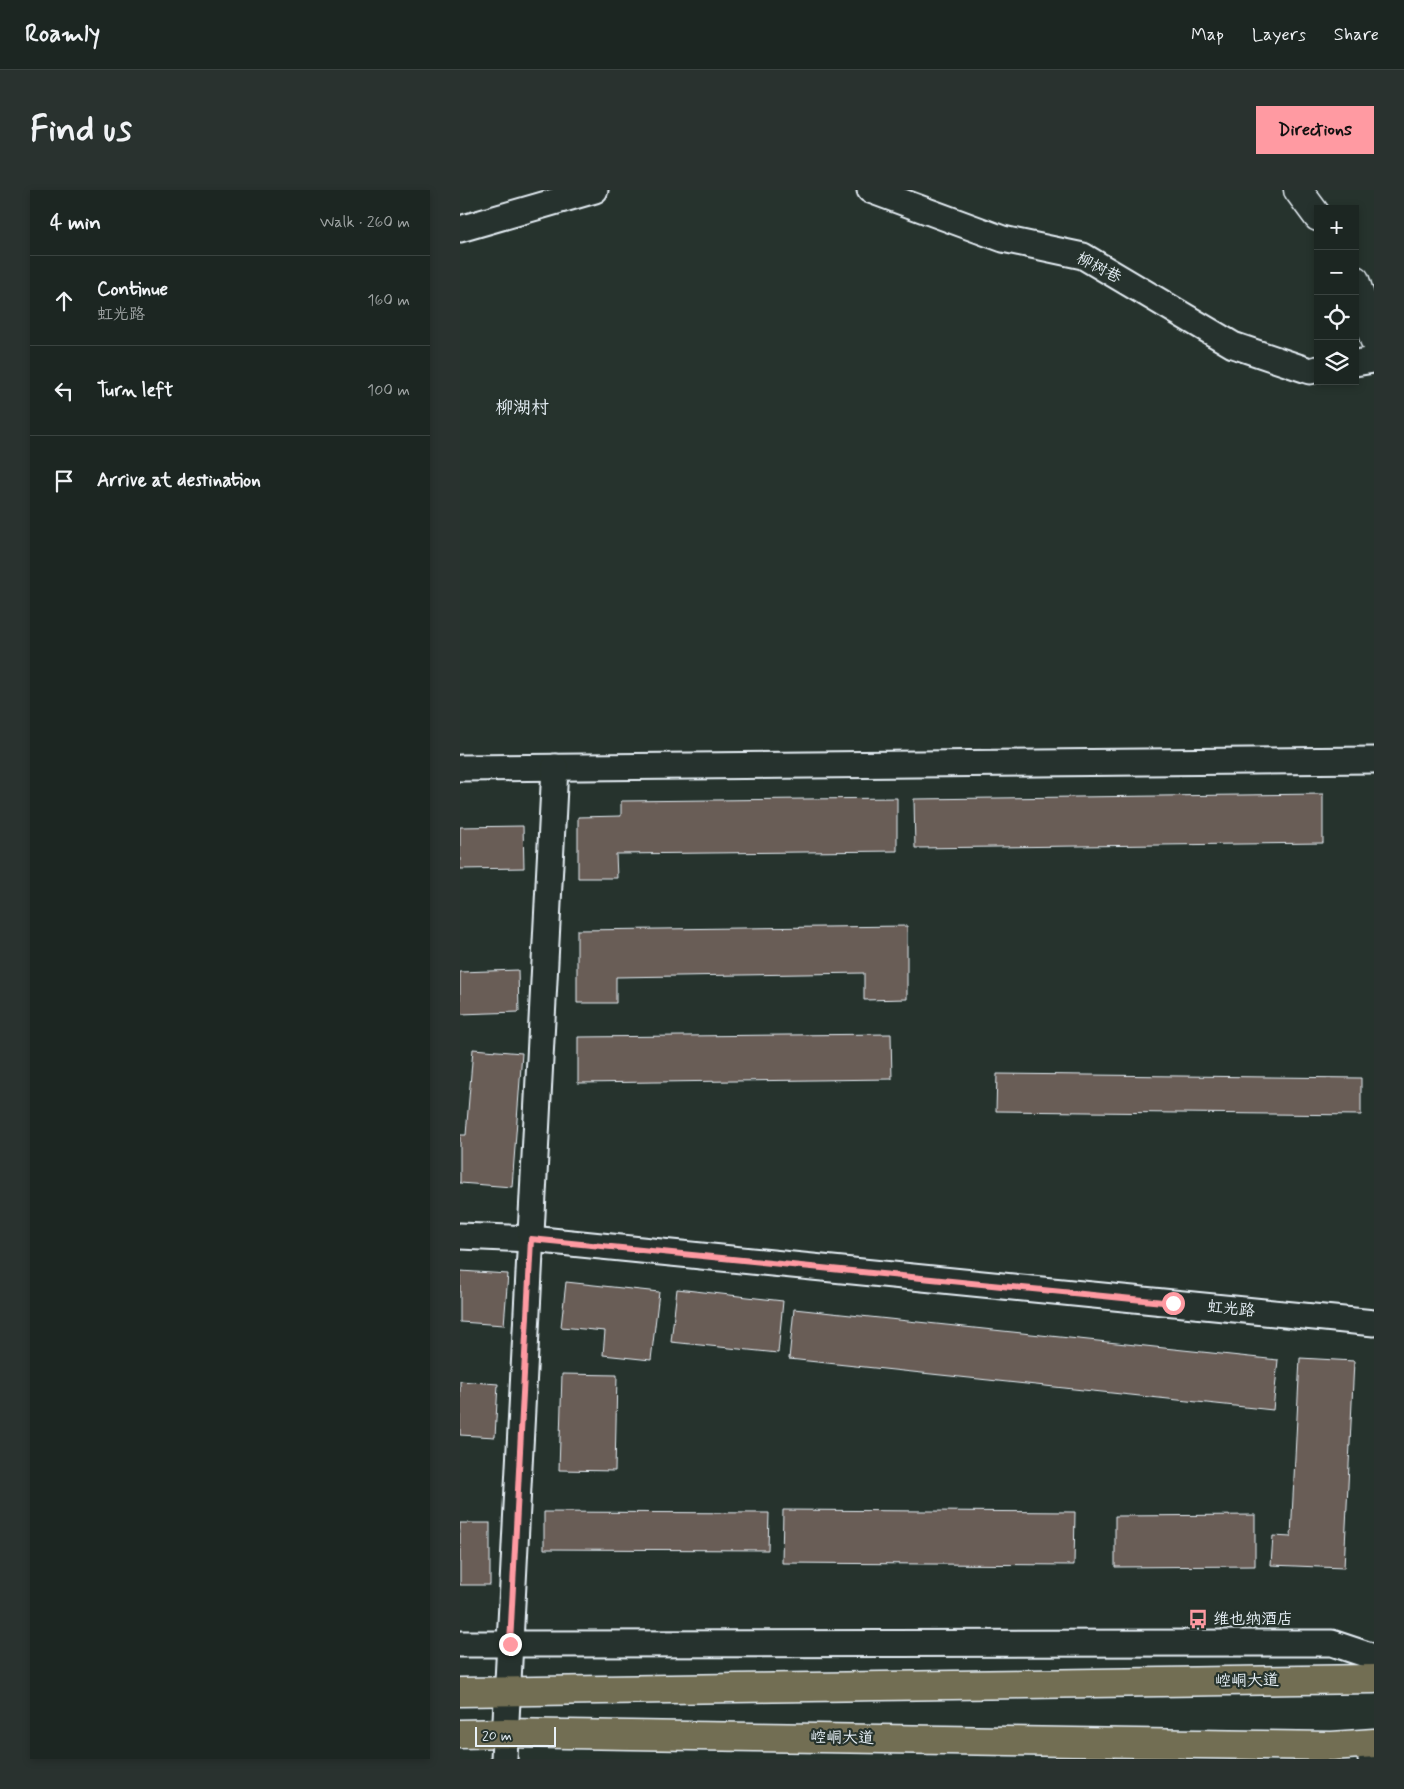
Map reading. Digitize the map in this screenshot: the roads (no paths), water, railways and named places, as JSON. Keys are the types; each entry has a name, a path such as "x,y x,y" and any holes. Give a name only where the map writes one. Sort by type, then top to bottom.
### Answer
{"main road":[{"name":"崆峒大道","path":"460,1692 1374,1679"},
{"name":"崆峒大道","path":"460,1734 505,1746 1332,1746 1374,1743"}],"street":[{"path":"460,229 595,190"},
{"name":"柳树巷","path":"870,190 1003,239 1083,256 1233,345 1310,370 1314,370"},
{"path":"1298,190 1314,212"},
{"path":"1359,292 1374,339"},
{"path":"1359,362 1374,360"},
{"path":"460,768 1374,760"},
{"path":"505,1746 555,767"},
{"name":"虹光路","path":"460,1236 531,1239 1374,1323"},
{"path":"460,1644 1332,1643 1374,1657"}],"place":[{"name":"维也纳酒店","path":"1198,1619"}],"district":[{"name":"柳湖村","path":"522,408"}]}
